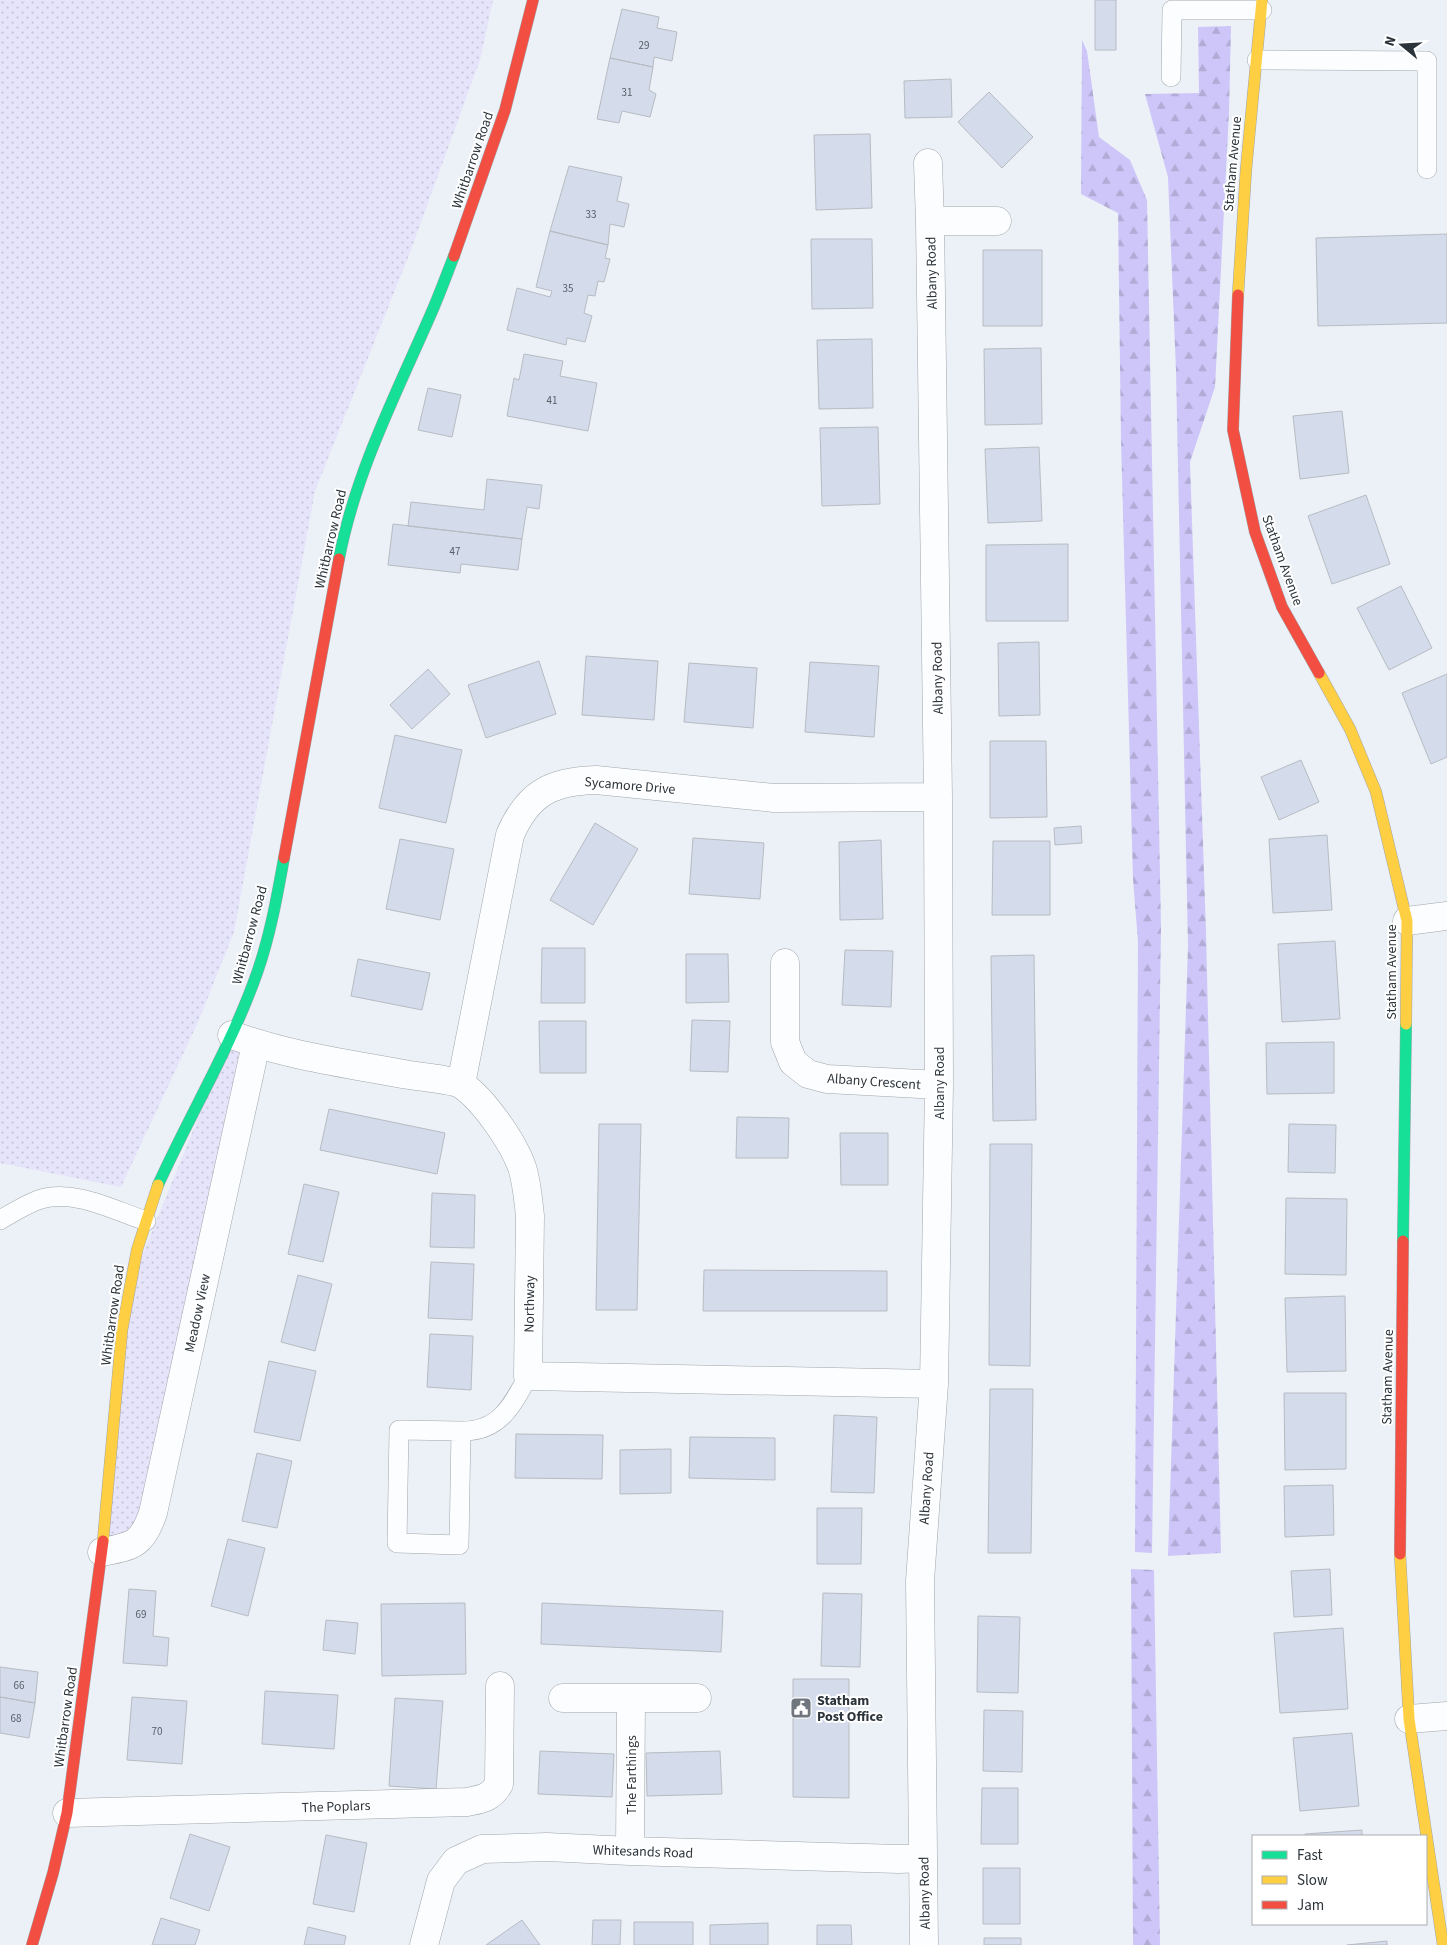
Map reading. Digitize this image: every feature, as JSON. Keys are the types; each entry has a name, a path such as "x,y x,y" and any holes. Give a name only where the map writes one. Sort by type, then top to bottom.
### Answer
{"street":[{"name":"Whitbarrow Road","path":"32,1945 53,1872 67,1813 102,1552 122,1330 133,1269 156,1190 178,1141 244,1039 257,973 270,926 310,724 343,538 353,498 385,416 431,314 466,225 505,110 533,0"},
{"name":"Statham Avenue","path":"1262,5 1246,170 1238,285 1233,430 1255,532 1282,607 1350,729 1376,792 1407,921 1400,1556 1409,1719 1426,1835"},
{"name":"Albany Road","path":"924,1945 920,1581 934,1384 939,1084 938,797 928,163"},
{"name":"Albany Road","path":"930,221 998,221"},
{"name":"Sycamore Drive","path":"460,1084 510,835 517,817 527,804 543,792 559,784 575,780 596,780 774,798 938,797"},
{"path":"1407,921 1447,916"},
{"name":"Albany Crescent","path":"785,963 785,1042 793,1062 808,1074 827,1079 939,1084"},
{"path":"244,1039 364,1066 460,1084"},
{"name":"Meadow View","path":"102,1552 125,1547 139,1540 148,1529 153,1513 244,1039"},
{"name":"Northway","path":"460,1084 483,1105 510,1143 522,1167 528,1190 530,1216 528,1376"},
{"path":"528,1376 934,1384"},
{"name":"The Poplars","path":"67,1813 457,1802 486,1798 494,1793 499,1784 500,1686"},
{"path":"563,1698 698,1698"},
{"name":"The Farthings","path":"630,1852 631,1698"},
{"path":"1409,1719 1447,1716"},
{"name":"Statham Avenue","path":"1427,1839 1443,1945"},
{"name":"Whitesands Road","path":"424,1945 441,1881 456,1861 482,1850 547,1847 630,1852 923,1858"}],"lane":[{"path":"1171,76 1172,10 1262,5"},
{"path":"1257,60 1428,61 1427,169"},
{"path":"0,1220 38,1200 63,1196 83,1200 146,1221"},
{"path":"461,1431 459,1545 397,1543 400,1430 461,1431 484,1429 494,1423 516,1398 528,1376"}],"shaded area":[{"path":"0,0 493,0 480,60 409,255 315,491 234,932 198,1022 121,1187 0,1163"},
{"path":"232,1035 256,1044 153,1513 102,1552 129,1288"}],"green space":[{"path":"1231,26 1229,112 1215,387 1190,462 1206,932 1221,1553 1168,1556 1188,946 1176,370 1168,177 1145,94 1199,93 1198,27"},
{"path":"1082,40 1087,51 1099,137 1130,160 1147,200 1161,927 1152,1553 1135,1552 1138,942 1133,879 1121,441 1118,213 1081,194"},
{"path":"1131,1569 1154,1570 1160,1945 1133,1945"}],"building":[{"path":"1095,0 1116,0 1116,50 1095,50"},
{"path":"622,9 659,17 657,28 677,32 672,61 654,57 653,67 610,58"},
{"path":"610,58 653,67 649,90 656,94 650,117 622,111 619,123 597,119"},
{"path":"951,79 952,117 905,118 904,81"},
{"path":"989,92 1033,137 1002,168 958,122"},
{"path":"870,134 872,208 816,210 814,135"},
{"path":"569,166 622,177 617,201 629,204 624,227 610,224 608,245 550,231"},
{"path":"550,231 608,245 605,258 610,259 604,282 598,281 595,296 588,295 584,313 592,316 585,342 567,338 566,345 507,330 517,288 550,297 552,291 536,287"},
{"path":"1447,234 1447,323 1318,326 1316,238"},
{"path":"811,239 872,239 873,308 812,309"},
{"path":"983,250 1042,250 1042,326 983,326"},
{"path":"872,339 873,408 819,409 817,340"},
{"path":"1041,348 1042,424 985,425 984,349"},
{"path":"524,354 563,361 560,376 597,383 588,431 507,416 514,378 519,380"},
{"path":"428,388 461,395 452,437 418,430"},
{"path":"1342,411 1349,473 1300,479 1293,416"},
{"path":"878,427 880,504 822,506 820,428"},
{"path":"1039,447 1042,521 988,523 985,449"},
{"path":"487,479 542,485 539,509 527,507 522,539 408,526 411,502 484,510"},
{"path":"1366,495 1390,564 1332,584 1308,516"},
{"path":"393,524 522,539 518,570 461,564 460,573 388,565"},
{"path":"1068,544 1068,621 986,621 986,545"},
{"path":"1401,586 1432,648 1389,670 1357,608"},
{"path":"1039,642 1040,715 999,716 998,643"},
{"path":"586,656 658,661 654,720 582,715"},
{"path":"539,661 556,714 486,738 468,685"},
{"path":"810,662 879,666 874,737 805,732"},
{"path":"689,663 757,668 753,728 684,722"},
{"path":"428,669 450,694 412,729 390,705"},
{"path":"1447,674 1447,757 1431,764 1402,693"},
{"path":"395,735 462,750 446,823 379,808"},
{"path":"990,741 1046,741 1047,817 990,818"},
{"path":"1301,760 1319,802 1279,820 1261,777"},
{"path":"595,823 638,849 593,925 550,900"},
{"path":"1081,826 1082,843 1055,845 1054,828"},
{"path":"1327,835 1332,910 1273,913 1269,839"},
{"path":"693,838 764,843 760,899 689,894"},
{"path":"400,839 454,849 440,920 386,909"},
{"path":"881,840 883,919 840,920 839,842"},
{"path":"993,841 1050,841 1050,915 992,915"},
{"path":"1335,941 1340,1019 1282,1022 1278,944"},
{"path":"542,948 585,948 585,1003 541,1003"},
{"path":"845,950 893,951 891,1007 842,1005"},
{"path":"686,954 728,954 729,1002 686,1003"},
{"path":"1034,955 1036,1120 993,1121 991,956"},
{"path":"358,959 430,973 422,1010 351,996"},
{"path":"692,1020 730,1021 728,1072 690,1071"},
{"path":"539,1021 586,1021 586,1073 540,1073"},
{"path":"1334,1042 1334,1093 1267,1094 1266,1043"},
{"path":"329,1109 445,1133 437,1174 320,1150"},
{"path":"737,1117 789,1118 788,1158 736,1158"},
{"path":"599,1124 641,1124 637,1310 596,1310"},
{"path":"1289,1124 1336,1125 1335,1173 1288,1172"},
{"path":"840,1133 888,1133 888,1185 841,1185"},
{"path":"990,1144 1032,1144 1030,1366 989,1365"},
{"path":"304,1184 339,1192 323,1262 288,1254"},
{"path":"432,1193 475,1195 474,1248 430,1247"},
{"path":"1286,1198 1347,1199 1346,1275 1285,1274"},
{"path":"431,1262 474,1264 472,1320 428,1318"},
{"path":"704,1270 887,1271 887,1311 703,1311"},
{"path":"298,1275 332,1284 315,1351 281,1342"},
{"path":"1345,1296 1346,1371 1287,1372 1285,1298"},
{"path":"430,1334 473,1336 471,1390 427,1387"},
{"path":"269,1361 316,1371 300,1441 254,1432"},
{"path":"990,1389 1033,1389 1031,1553 988,1553"},
{"path":"1284,1393 1346,1393 1346,1469 1285,1470"},
{"path":"834,1415 877,1417 874,1493 831,1492"},
{"path":"516,1434 603,1435 602,1479 515,1478"},
{"path":"690,1437 775,1438 775,1480 689,1478"},
{"path":"671,1449 671,1493 620,1494 620,1450"},
{"path":"257,1453 292,1461 277,1528 242,1521"},
{"path":"1333,1485 1334,1535 1285,1537 1284,1486"},
{"path":"817,1508 862,1508 861,1564 817,1564"},
{"path":"228,1539 265,1548 248,1616 211,1606"},
{"path":"1330,1569 1332,1615 1294,1617 1291,1571"},
{"path":"129,1589 156,1591 153,1636 169,1638 167,1666 123,1663"},
{"path":"823,1593 862,1594 860,1667 821,1666"},
{"path":"465,1603 466,1674 382,1676 381,1604"},
{"path":"542,1603 723,1611 721,1652 541,1644"},
{"path":"978,1616 1020,1617 1018,1693 977,1692"},
{"path":"326,1620 358,1623 355,1654 323,1650"},
{"path":"1343,1628 1348,1709 1280,1713 1274,1633"},
{"path":"0,1667 38,1672 35,1703 0,1697"},
{"path":"793,1679 849,1679 849,1798 793,1797"},
{"path":"265,1691 338,1695 334,1749 262,1744"},
{"path":"0,1697 35,1703 29,1738 0,1733"},
{"path":"132,1697 187,1701 182,1764 127,1760"},
{"path":"395,1698 443,1701 436,1789 389,1786"},
{"path":"984,1710 1023,1711 1022,1772 983,1771"},
{"path":"1352,1733 1359,1806 1300,1811 1293,1738"},
{"path":"540,1751 614,1754 612,1797 538,1794"},
{"path":"720,1751 722,1794 647,1796 646,1753"},
{"path":"982,1788 1018,1788 1018,1844 981,1844"},
{"path":"1362,1830 1362,1835 1305,1834"},
{"path":"190,1834 230,1847 209,1911 170,1898"},
{"path":"326,1835 367,1843 354,1912 313,1904"},
{"path":"983,1868 1020,1868 1020,1924 983,1924"},
{"path":"161,1918 200,1930 195,1945 152,1945"},
{"path":"522,1920 540,1945 486,1945"},
{"path":"593,1920 621,1920 620,1945 592,1945"},
{"path":"634,1922 693,1922 693,1945 634,1945"},
{"path":"768,1923 768,1945 710,1945 710,1925"},
{"path":"817,1925 851,1925 852,1945 817,1945"},
{"path":"308,1927 346,1936 344,1945 304,1945"},
{"path":"984,1938 1021,1938 1021,1945 984,1945"},
{"path":"1387,1941 1387,1945 1347,1945"}],"traffic: fast":[{"path":"339,559 355,496 377,436 454,256"},
{"path":"158,1185 223,1054 247,1000 266,945 284,858"},
{"path":"1403,1241 1406,1024"}],"traffic: slow":[{"path":"1238,295 1246,170 1262,0"},
{"path":"1319,673 1350,729 1376,792 1407,921 1406,1024"},
{"path":"103,1541 122,1330 137,1250 158,1185"},
{"path":"1400,1554 1409,1719 1426,1835"},
{"path":"1427,1839 1443,1945"}],"traffic: jam":[{"path":"454,256 505,110 533,0"},
{"path":"1238,295 1233,430 1255,532 1282,607 1319,673"},
{"path":"284,858 339,559"},
{"path":"1400,1554 1403,1241"},
{"path":"32,1945 53,1873 67,1813 103,1541"}],"place":[{"name":"Statham Post Office","path":"801,1708"}]}
